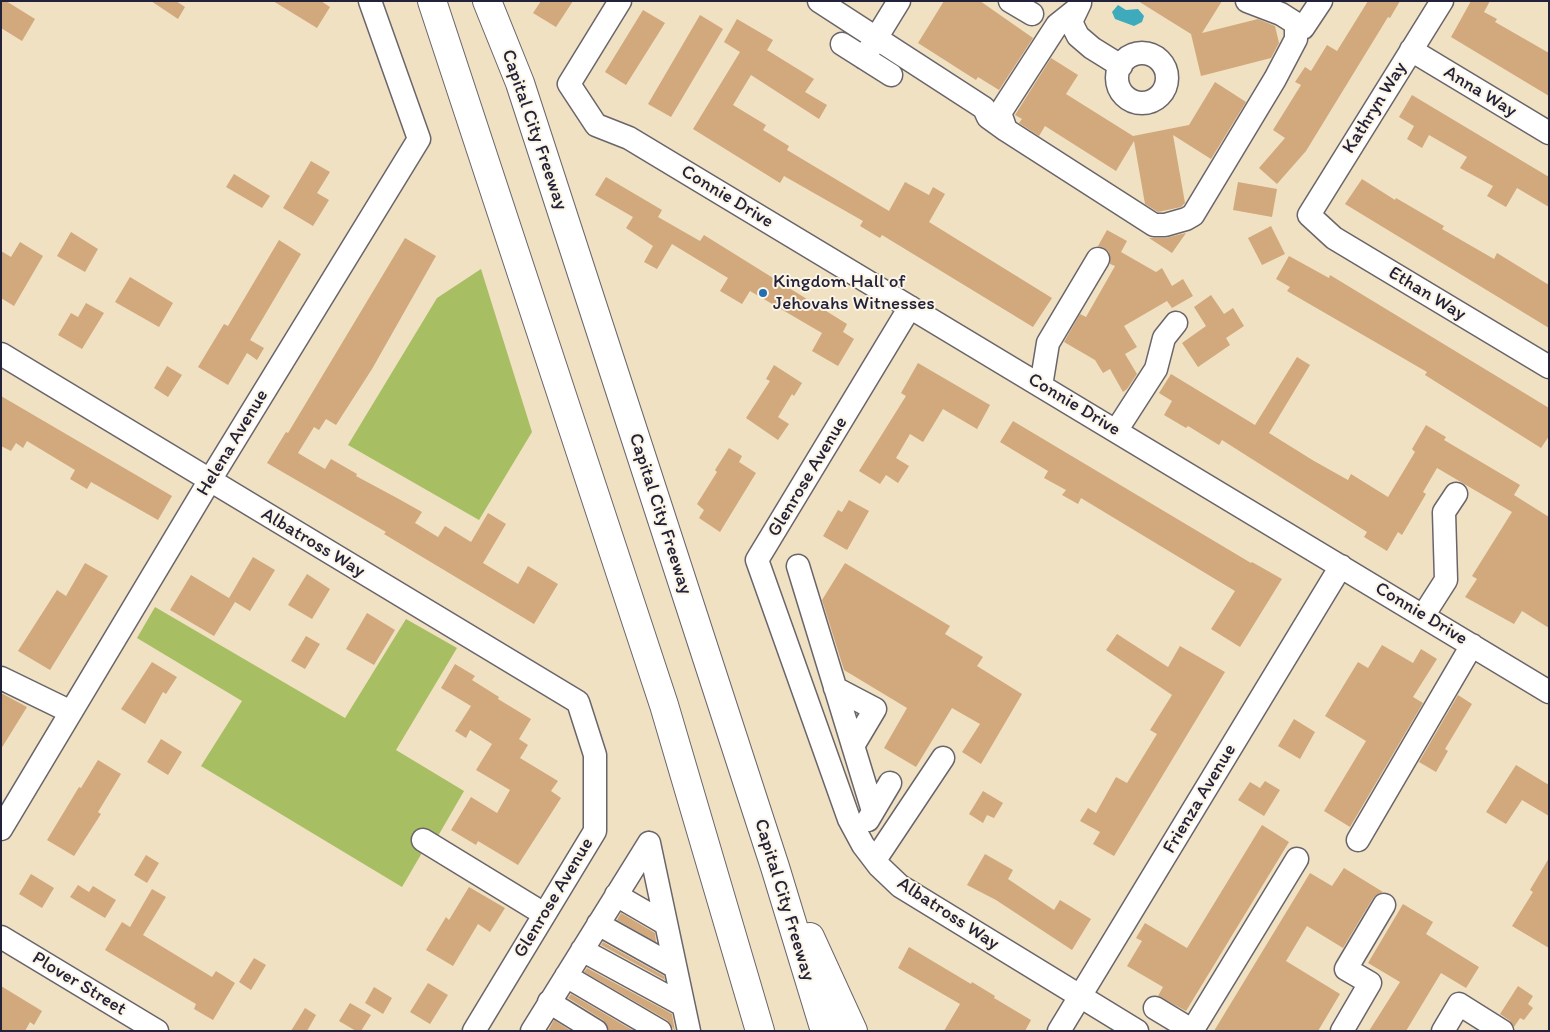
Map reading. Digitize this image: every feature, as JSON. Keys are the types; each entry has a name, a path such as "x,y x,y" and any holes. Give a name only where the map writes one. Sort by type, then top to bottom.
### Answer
{"highway":[{"path":"432,1 664,705 760,1031"},
{"name":"Capital City Freeway","path":"488,1 523,93 775,867 825,1031"},
{"path":"775,867 853,1031"}],"street":[{"name":"Helena Avenue","path":"1,829 210,480 419,139 370,1"},
{"name":"Connie Drive","path":"620,1 569,84 596,125 630,138 1549,692"},
{"path":"819,1 984,108 988,117 1006,130 1154,224 1165,225 1193,215 1275,79 1296,39 1296,24"},
{"path":"864,58 899,1"},
{"path":"1010,1 1032,14"},
{"path":"1247,1 1281,14 1303,28 1321,1"},
{"name":"Kathryn Way","path":"1309,215 1442,1"},
{"path":"1006,130 1000,113 1056,25 1079,5"},
{"path":"1079,5 1071,22 1078,36 1092,48 1121,66"},
{"path":"842,44 891,75"},
{"name":"Anna Way","path":"1411,50 1549,133"},
{"name":"Ethan Way","path":"1309,215 1334,238 1549,367"},
{"path":"1041,386 1048,342 1098,259"},
{"name":"Glenrose Avenue","path":"792,656 757,560 910,307"},
{"path":"1116,431 1156,369 1164,338 1176,323"},
{"name":"Albatross Way","path":"1,354 578,702 595,755"},
{"path":"1423,616 1446,580 1444,512 1456,494"},
{"path":"798,566 873,811"},
{"name":"Frienza Avenue","path":"1059,1031 1341,566"},
{"path":"781,626 815,622"},
{"path":"1358,840 1472,645"},
{"name":"Albatross Way","path":"792,656 849,819 858,836 875,860 900,886 1138,1031"},
{"path":"1,678 71,712"},
{"path":"835,688 875,710 853,746"},
{"path":"816,725 845,721"},
{"name":"Glenrose Avenue","path":"474,1031 595,831 595,755"},
{"path":"875,860 943,758"},
{"path":"858,836 890,783"},
{"path":"423,840 544,914"},
{"path":"532,1031 649,843 688,1031"},
{"path":"1155,1008 1192,1030 1298,859"},
{"path":"630,873 658,886"},
{"path":"616,895 666,924"},
{"path":"1342,1031 1370,983 1346,969 1384,904"},
{"path":"598,924 675,967"},
{"name":"Plover Street","path":"1,937 157,1031"},
{"path":"582,950 683,1005"},
{"path":"566,976 660,1031"},
{"path":"550,1002 596,1031"},
{"path":"1442,1031 1459,1004 1502,1031"}],"green space":[{"path":"481,269 532,432 479,520 348,445 437,298"},
{"path":"155,607 345,718 406,619 457,648 396,750 464,791 438,836 424,828 414,845 423,851 402,887 201,766 242,701 137,638"}],"water":[{"path":"1118,5 1126,10 1138,9 1144,16 1142,22 1134,26 1115,19 1112,12"}],"building":[{"path":"1,1 6,1 35,19 22,41 1,28"},
{"path":"151,1 176,1 185,7 178,19"},
{"path":"273,1 321,1 330,7 317,28"},
{"path":"541,1 573,1 556,27 533,13"},
{"path":"944,1 980,1 1033,38 999,90 978,77 976,80 918,43"},
{"path":"1138,1 1222,1 1202,33 1258,19 1275,26 1279,43 1271,58 1201,76 1191,34"},
{"path":"1368,1 1400,1 1390,18 1388,17 1306,151 1277,184 1259,168 1285,138 1273,130 1301,85 1295,82 1305,67 1311,71 1327,45 1337,51"},
{"path":"1471,1 1490,1 1484,12 1497,19 1495,22 1549,53 1549,96 1451,37"},
{"path":"643,10 665,23 626,85 605,72"},
{"path":"700,15 723,29 671,117 648,104"},
{"path":"737,19 773,40 767,50 814,79 805,92 827,105 819,119 751,75 733,105 766,125 763,130 789,146 787,150 889,211 905,182 929,195 933,187 945,194 929,222 1052,298 1033,327 882,235 880,238 860,226 863,221 784,176 780,183 693,129 740,52 724,42"},
{"path":"1051,58 1078,75 1066,94 1133,136 1189,125 1215,82 1246,102 1211,159 1173,135 1185,203 1181,207 1158,212 1145,204 1134,141 1116,171 1045,126 1039,136 1019,123 1022,119 1015,115"},
{"path":"1412,95 1549,177 1549,207 1517,188 1506,207 1487,196 1493,186 1460,168 1467,157 1429,135 1422,148 1407,139 1414,126 1399,117"},
{"path":"311,161 330,172 317,193 329,200 313,226 283,208"},
{"path":"234,174 270,196 262,208 226,187"},
{"path":"606,177 662,210 658,217 700,241 704,235 847,324 843,332 854,339 838,366 812,351 822,333 750,291 742,304 720,291 728,278 672,244 657,269 644,262 653,246 626,228 633,217 595,195"},
{"path":"1362,179 1395,200 1396,198 1444,226 1442,229 1494,259 1497,253 1549,285 1549,328 1345,204"},
{"path":"1238,182 1277,189 1272,217 1233,210"},
{"path":"1271,226 1285,254 1262,265 1248,238"},
{"path":"1107,230 1127,241 1121,252 1156,272 1162,268 1172,286 1183,279 1193,296 1172,308 1167,301 1124,326 1137,347 1125,354 1137,374 1123,392 1110,369 1103,373 1095,360 1064,342 1080,314 1086,317 1115,266 1110,264 1109,252 1098,246"},
{"path":"71,232 98,249 85,272 57,256"},
{"path":"1186,233 1172,253 1149,238 1165,238"},
{"path":"405,238 436,256 372,369 336,425 326,419 319,430 314,427 298,453 325,469 331,459 357,474 356,476 422,512 415,523 438,537 445,526 471,542 488,513 506,524 483,563 518,584 528,566 558,584 534,624 384,534 386,532 267,463 286,432 288,433"},
{"path":"279,240 301,254 250,340 264,348 257,360 247,353 228,385 198,367 224,324 228,326"},
{"path":"20,242 43,256 14,306 1,298 1,251 11,257"},
{"path":"1289,256 1329,278 1330,275 1549,408 1549,436 1541,448 1425,375 1427,372 1287,291 1290,287 1276,279"},
{"path":"130,277 173,303 159,327 115,302"},
{"path":"1211,295 1224,314 1233,308 1244,326 1226,338 1230,345 1198,367 1182,343 1206,326 1194,307"},
{"path":"86,303 104,313 82,349 58,335 71,313 78,317"},
{"path":"1297,357 1310,365 1269,433 1314,461 1348,480 1351,474 1388,497 1415,452 1412,449 1426,425 1446,437 1444,440 1520,485 1514,495 1549,517 1549,628 1522,611 1514,624 1465,597 1477,579 1472,576 1512,512 1437,468 1423,492 1426,494 1402,535 1398,532 1387,551 1364,537 1367,532 1222,440 1219,445 1188,426 1186,428 1164,415 1172,401 1159,393 1171,374 1255,425"},
{"path":"918,363 990,405 977,429 943,409 923,442 910,434 896,458 909,466 898,483 886,475 880,484 859,471 906,396 901,393"},
{"path":"774,365 802,383 794,396 792,394 778,417 789,424 778,440 746,418 770,381 766,379"},
{"path":"167,366 182,375 168,397 154,388"},
{"path":"1,396 172,496 158,520 91,482 87,489 70,479 75,470 27,441 23,448 16,443 11,451 1,446"},
{"path":"1013,421 1251,563 1282,579 1240,647 1211,629 1235,591 1081,498 1078,504 1062,495 1066,490 1044,478 1048,471 1000,442"},
{"path":"729,448 742,456 739,462 756,473 720,532 699,518 704,510 697,504"},
{"path":"849,500 869,511 847,550 823,536 838,510 842,512"},
{"path":"253,557 275,570 250,611 235,602 214,636 170,610 191,575 229,598"},
{"path":"85,563 108,576 50,670 18,651 57,590 66,596"},
{"path":"845,563 950,626 945,634 983,657 977,666 1022,694 981,764 962,752 980,724 952,708 916,767 884,748 907,708 844,670 822,600"},
{"path":"307,574 330,589 312,619 288,605"},
{"path":"367,613 395,630 374,665 346,649"},
{"path":"1117,634 1168,667 1180,646 1225,672 1114,856 1093,844 1100,832 1080,821 1088,808 1096,813 1116,777 1127,783 1157,734 1150,730 1172,695 1106,650"},
{"path":"306,636 320,644 305,669 291,661"},
{"path":"1382,645 1413,663 1421,649 1437,659 1413,697 1423,703 1350,827 1324,811 1366,741 1325,716 1358,662 1368,668"},
{"path":"152,662 177,677 166,694 163,692 145,724 121,709"},
{"path":"455,664 475,676 472,680 499,697 498,699 531,719 519,739 528,745 520,758 558,781 551,791 561,798 518,865 478,841 476,845 451,830 471,797 497,813 510,790 476,770 492,744 470,730 466,738 455,731 471,706 441,688"},
{"path":"1,693 27,707 1,749"},
{"path":"1458,695 1472,704 1445,749 1448,751 1436,772 1419,762"},
{"path":"1294,719 1315,732 1300,759 1278,746"},
{"path":"161,739 182,752 168,775 147,762"},
{"path":"98,760 121,774 98,812 101,814 74,856 47,840 79,787 81,788"},
{"path":"1516,765 1549,785 1549,816 1522,800 1506,824 1486,812"},
{"path":"1265,781 1280,790 1264,816 1238,800 1250,782 1260,788"},
{"path":"983,791 1003,803 994,818 987,815 983,823 969,814"},
{"path":"1262,825 1289,842 1186,1011 1158,996 1163,987 1127,966 1142,941 1136,938 1145,923 1187,948"},
{"path":"985,854 1013,870 1008,879 1054,910 1060,900 1091,919 1072,950 996,900 967,885"},
{"path":"146,855 159,863 147,883 134,875"},
{"path":"1549,858 1549,948 1512,926 1533,892 1530,890"},
{"path":"1344,868 1383,892 1373,898 1343,948 1307,926 1286,961 1340,994 1318,1031 1214,1031 1310,873 1332,886"},
{"path":"31,874 54,888 42,908 19,894"},
{"path":"78,885 89,892 93,886 116,900 105,918 70,897"},
{"path":"469,887 505,908 490,932 478,924 453,966 426,950 446,917 449,920"},
{"path":"152,889 166,897 143,935 212,977 216,971 235,983 213,1020 194,1009 196,1004 105,950 122,922 130,927"},
{"path":"1403,904 1433,922 1426,934 1479,967 1466,988 1441,973 1406,1031 1369,1031 1400,982 1368,963"},
{"path":"621,913 655,933 656,942 617,920"},
{"path":"603,942 664,976 665,980 601,945"},
{"path":"909,947 971,984 972,982 995,996 994,998 1031,1020 1025,1031 944,1031 960,1004 898,968"},
{"path":"254,958 266,965 251,990 239,982"},
{"path":"587,968 672,1014 675,1031 667,1020 584,972"},
{"path":"428,983 448,995 430,1024 410,1012"},
{"path":"1,986 42,1011 34,1025 30,1022 25,1031 1,1031"},
{"path":"1518,986 1533,996 1528,1004 1533,1008 1524,1020 1520,1018 1514,1027 1509,1020 1500,1014"},
{"path":"374,987 392,998 383,1014 365,1003"},
{"path":"571,994 634,1031 609,1031 603,1020 568,998"},
{"path":"350,1003 371,1015 361,1031 356,1031 339,1021"},
{"path":"305,1008 316,1015 307,1031 291,1031"},
{"path":"554,1020 571,1031 548,1031"}],"place":[{"name":"Kingdom Hall of Jehovahs Witnesses","path":"763,293"}]}
